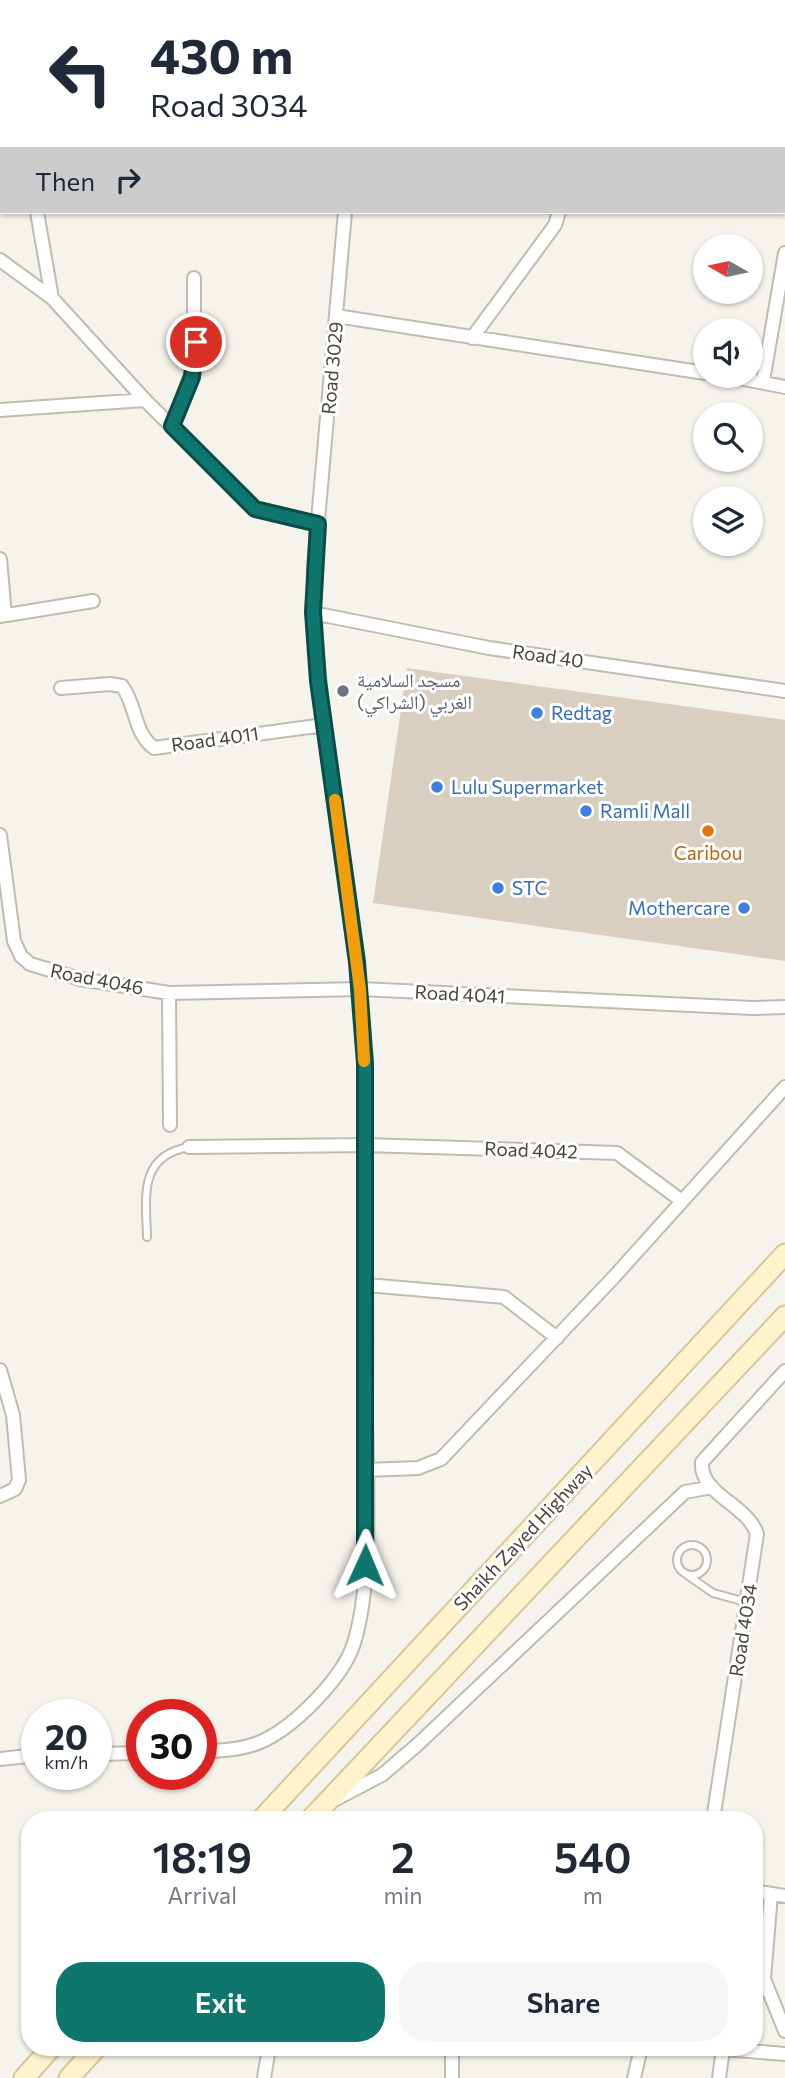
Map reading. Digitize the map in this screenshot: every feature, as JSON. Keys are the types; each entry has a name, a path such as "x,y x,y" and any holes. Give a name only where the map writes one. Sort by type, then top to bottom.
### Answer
{"main road":[{"name":"Shaikh Zayed Highway","path":"269,1811 785,1254"},
{"name":"Shaikh Zayed Highway","path":"318,1811 785,1316"},
{"path":"24,2078 44,2056"},
{"path":"69,2078 89,2056"}],"street":[{"path":"37,214 52,298"},
{"name":"Road 3029","path":"318,524 345,214"},
{"path":"472,338 555,225 558,214"},
{"path":"785,253 763,382 785,387"},
{"path":"0,260 52,298 145,400 255,509 318,524 313,612 324,724 360,989 367,1285 364,1589 354,1643 336,1675 282,1730 242,1748 217,1750"},
{"path":"172,426 194,366 194,278"},
{"path":"336,317 693,371"},
{"path":"0,410 145,400"},
{"path":"0,559 2,615 93,601"},
{"name":"Road 40","path":"313,612 489,648 785,691"},
{"name":"Road 4011","path":"61,688 110,684 122,686 129,696 138,728 153,748 324,724"},
{"name":"Road 4046","path":"0,835 14,941 21,956 30,964 80,979 169,993 170,1125"},
{"name":"Road 4041","path":"169,993 360,989 752,1008 785,1007"},
{"name":"Road 4041","path":"752,1008 785,1016"},
{"path":"366,1470 418,1468 441,1459 557,1338 785,1087"},
{"name":"Road 4042","path":"189,1147 365,1145 617,1153 682,1201"},
{"path":"367,1285 504,1297 557,1338"},
{"path":"0,1370 13,1415 19,1480 15,1489 0,1496"},
{"name":"Road 4034","path":"714,1811 757,1534 749,1520 703,1477 702,1462 785,1371"},
{"path":"326,1803 382,1775 504,1666 677,1499 685,1492 712,1486"},
{"path":"0,1759 21,1757"},
{"path":"763,1893 785,1896"},
{"path":"771,1894 763,1965 768,1993 785,2031"},
{"path":"763,2052 785,2054"},
{"path":"264,2078 268,2056"},
{"path":"452,2056 452,2078"},
{"path":"634,2078 639,2056"},
{"path":"716,2056 719,2078"}],"lane":[{"path":"147,1237 146,1194 151,1171 167,1154 189,1147"},
{"path":"685,1573 697,1574 705,1567 706,1555 698,1547 687,1546 678,1554 678,1565 685,1573 713,1593 747,1602"},
{"path":"763,1992 768,1993"}],"building":[{"name":"Ramli Mall","path":"407,668 785,720 785,961 373,903"}],"slow traffic":[{"path":"335,800 360,989 364,1061"}],"place":[{"name":"مسجد السلامية الغربي (الشراكي)","path":"343,691"},
{"name":"Redtag","path":"537,713"},
{"name":"Lulu Supermarket","path":"437,787"},
{"name":"Ramli Mall","path":"586,811"},
{"name":"Caribou","path":"708,831"},
{"name":"STC","path":"498,888"},
{"name":"Mothercare","path":"744,908"}],"route":[{"path":"196,342 192,377 172,426 255,509 262,513 318,524 314,566 314,645 357,962 365,1063 365,1565"}]}
